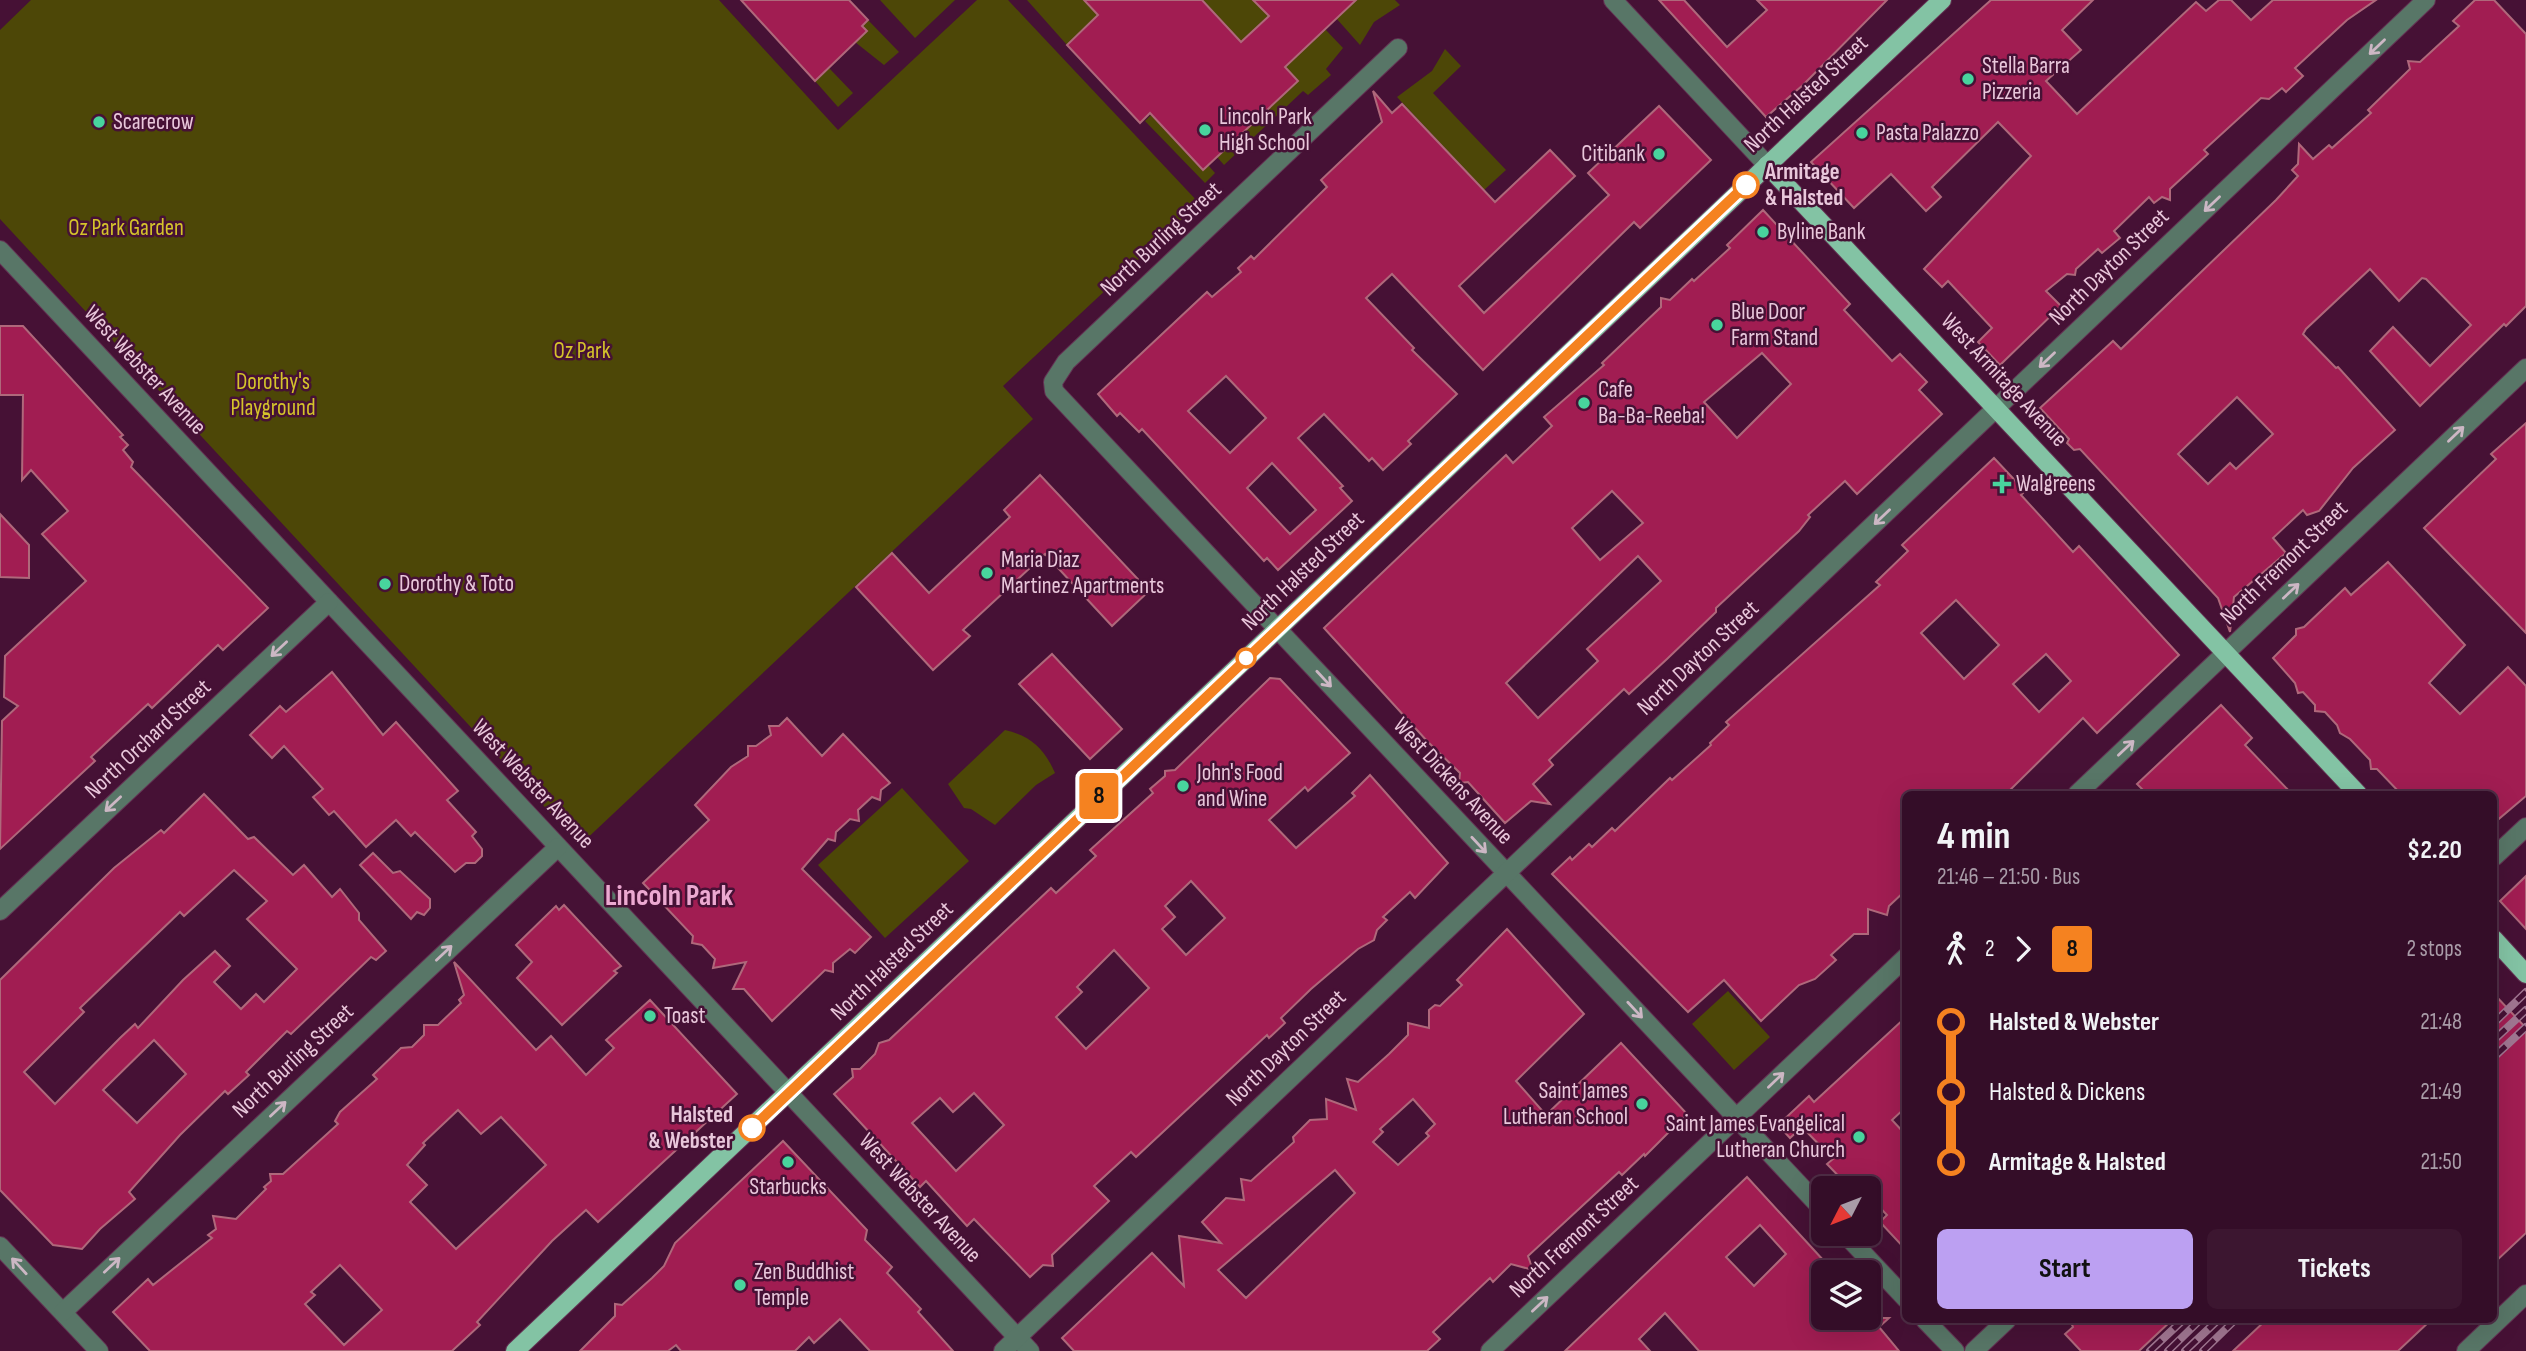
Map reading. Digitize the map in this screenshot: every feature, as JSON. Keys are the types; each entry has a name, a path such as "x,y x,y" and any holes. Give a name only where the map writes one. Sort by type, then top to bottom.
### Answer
{"main road":[{"name":"North Halsted Street","path":"515,1351 1942,0"},
{"name":"West Armitage Avenue","path":"1767,165 2355,791"},
{"path":"2497,942 2526,974"}],"street":[{"name":"West Armitage Avenue","path":"1613,0 1767,165"},
{"name":"North Dayton Street","path":"1003,1351 1023,1344 1507,873 2426,0"},
{"name":"North Burling Street","path":"1053,382 1066,362 1398,48"},
{"name":"West Webster Avenue","path":"0,250 1023,1344"},
{"name":"North Fremont Street","path":"2080,791 2526,368"},
{"name":"West Dickens Avenue","path":"1053,382 1054,391 1066,408 1811,1197"},
{"name":"North Orchard Street","path":"0,911 329,602"},
{"path":"2497,855 2526,827"},
{"name":"North Burling Street","path":"63,1312 558,846"},
{"name":"North Fremont Street","path":"1490,1351 1902,961"},
{"path":"0,1245 99,1351"},
{"path":"1856,1246 1902,1295"},
{"path":"2497,1322 2526,1294"},
{"path":"1928,1323 1955,1351"},
{"path":"1974,1351 2004,1323"},
{"path":"2466,1351 2495,1323"}],"green space":[{"name":"Oz Park","path":"31,0 719,0 838,130 977,0 1008,0 1199,203 1003,386 1033,419 580,845 0,219 0,30"},
{"path":"880,0 955,0 915,38"},
{"path":"1027,0 1084,0 1098,15 1067,45"},
{"path":"1202,0 1253,0 1269,16 1241,42"},
{"path":"1356,0 1395,0 1400,5 1374,22 1360,45 1336,18"},
{"path":"868,20 899,52 884,65 855,42 867,31 862,26"},
{"path":"1325,29 1343,48 1326,69 1331,75 1308,95 1303,91 1224,165 1217,157 1298,81 1285,67"},
{"path":"1445,49 1461,66 1433,93 1506,170 1484,190 1397,97 1432,71"},
{"path":"829,68 853,93 838,107 815,81"},
{"path":"1151,115 1203,169 1208,165 1215,173 1205,183 1145,121"},
{"path":"1005,730 1036,744 1055,773 1036,785 995,825 971,809 964,808 948,784"},
{"path":"902,788 969,861 885,938 818,865"},
{"path":"1728,991 1770,1037 1734,1070 1692,1024"}],"building":[{"path":"741,0 849,0 868,20 862,26 867,31 815,81"},
{"path":"1084,0 1202,0 1241,42 1269,16 1253,0 1356,0 1285,67 1298,81 1203,170 1150,113 1140,123 1067,45 1098,15"},
{"path":"1659,0 1684,0 1727,47 1767,10 1757,0 1887,0 1803,85 1766,117"},
{"path":"1991,0 2093,0 2062,30 2081,50 2046,81 2077,114 2196,2 2206,11 2219,0 2231,0 2251,20 2273,0 2376,0 2347,20 2295,68 2303,76 2286,92 2282,88 2269,99 2261,98 2204,150 2208,154 2170,189 2170,200 2162,197 2154,203 2149,197 2114,231 2120,238 2102,253 2098,249 2076,269 2075,275 2067,274 2046,291 2061,306 2000,365 1978,342 1992,328 1948,281 1942,287 1924,269 2031,156 1998,122 1932,187 1941,197 1926,211 1891,174 1854,208 1811,162"},
{"path":"2475,0 2494,0 2526,34 2526,306 2420,406 2370,351 2393,327 2430,366 2471,325 2426,279 2422,278 2399,301 2370,269 2306,329 2303,334 2338,367 2395,430 2353,468 2319,511 2307,515 2303,510 2273,538 2286,553 2234,597 2230,632 2218,598 2080,449 2074,450 2067,443 2069,439 2040,408 2113,341 2121,349 2276,200 2298,176 2292,170 2298,164 2299,144 2313,159 2329,145 2332,148 2371,113 2368,110 2410,69 2408,61 2420,62 2459,26 2453,21","holes":["2237,397 2273,434 2236,469 2230,463 2208,484 2178,454"]},
{"path":"1373,91 1392,113 1402,104 1495,202 1550,150 1575,176 1459,286 1484,313 1609,195 1588,173 1659,106 1711,160 1640,228 1634,222 1483,370 1392,274 1366,298 1414,348 1412,350 1457,394 1408,441 1411,444 1383,470 1372,458 1369,461 1324,414 1298,438 1343,486 1340,488 1352,501 1278,570 1267,558 1264,561 1142,429 1139,432 1120,413 1117,416 1098,394 1207,292 1212,297 1241,272 1238,268 1251,256 1254,259 1327,187 1321,180 1382,122","holes":["1226,376 1266,418 1230,453 1188,411","1272,463 1316,510 1290,534 1247,488"]},
{"path":"1763,210 1850,304 1844,310 1892,361 1900,354 1927,382 1919,390 1942,414 1857,494 1845,481 1808,515 1810,517 1799,531 1716,608 1716,612 1667,659 1629,694 1624,689 1549,760 1553,765 1533,784 1550,804 1531,801 1505,823 1468,782 1459,783 1460,773 1427,741 1324,628 1506,455 1513,463 1552,426 1544,417 1604,365 1602,363 1661,307 1661,298 1670,300 1692,279 1694,281 1730,248 1727,245","holes":["1762,353 1791,384 1737,438 1704,402","1612,491 1643,523 1600,560 1572,528","1638,556 1661,581 1587,649 1598,661 1538,718 1506,683"]},
{"path":"0,326 23,326 123,435 120,437 128,445 123,450 133,462 131,467 268,608 223,650 218,645 152,708 148,704 91,757 95,761 0,849 2,721 18,706 4,697 5,656 86,581 42,534 68,511 31,470 22,480 23,395 0,395"},
{"path":"2526,423 2526,633 2424,528 2496,459 2491,454"},
{"path":"1994,458 2025,491 2021,495 2073,552 2079,546 2179,655 2097,733 2083,718 2009,791 1902,791 1902,894 1889,906 1887,915 1868,909 1868,934 1854,934 1831,955 1836,960 1815,979 1799,985 1761,1021 1724,980 1688,1012 1552,874 1589,844 1592,847 1612,828 1615,831 1670,778 1672,780 1711,745 1729,725 1726,722 1880,585 1876,582 1908,551 1902,545","holes":["1956,600 1999,645 1964,679 1921,633","2046,654 2071,681 2039,712 2013,684"]},
{"name":"Maria Diaz Martinez Apartments","path":"1040,475 1149,591 1112,626 1045,554 963,630 970,636 933,670 856,587 892,553 929,593 1010,517 1004,510"},
{"path":"0,514 29,545 29,578 0,577"},
{"path":"2388,562 2465,645 2429,683 2460,714 2508,667 2526,686 2526,796 2497,820 2497,791 2398,791 2377,769 2371,769 2370,760 2350,739 2340,733 2337,725 2325,712 2315,711 2315,705 2303,692 2298,693 2295,683 2273,658 2296,635 2296,629 2304,627 2345,588 2351,595"},
{"path":"1052,654 1122,729 1090,759 1019,684"},
{"path":"332,672 383,735 396,722 458,791 447,800 476,832 472,836 482,849 482,856 475,863 466,863 455,872 415,832 411,836 396,820 366,847 334,811 329,815 313,797 323,789 284,746 272,758 250,735 280,706 286,712"},
{"path":"1270,678 1280,679 1350,753 1308,791 1305,787 1269,820 1296,848 1355,796 1352,793 1370,775 1448,863 1415,898 1410,892 1383,917 1387,920 1377,930 1374,940 1358,949 1311,989 1281,1018 1285,1023 1269,1038 1267,1035 1136,1157 1131,1152 1094,1186 1109,1201 1052,1255 1053,1266 1043,1265 1030,1277 974,1219 967,1226 926,1181 920,1187 834,1094 853,1077 852,1069 860,1069 875,1054 879,1043 889,1040 1051,888 1056,893 1096,856 1090,850 1153,793 1150,789 1165,776 1165,771 1175,770","holes":["1191,881 1225,918 1186,955 1162,929 1175,917 1165,906","1114,950 1149,988 1086,1049 1056,1017 1082,992 1077,987","974,1093 1004,1125 956,1171 912,1123 940,1098 953,1112"]},
{"path":"2221,705 2252,738 2245,745 2289,791 2144,791 2137,784"},
{"path":"787,718 822,756 843,734 890,783 881,790 880,800 872,797 858,810 859,821 850,819 836,832 835,841 828,839 802,869 871,937 855,953 850,949 833,963 833,972 825,970 772,1021 744,989 733,989 746,962 713,968 715,959 702,945 692,943 693,936 643,883 709,820 695,805 731,767 748,756 748,746 756,746 771,735 769,726 779,726"},
{"path":"204,794 248,839 254,837 293,875 304,865 332,897 340,889 359,913 359,920 386,951 376,960 371,957 291,1034 287,1031 246,1072 249,1075 228,1094 225,1091 180,1135 129,1192 135,1199 100,1229 82,1249 53,1245 0,1190 0,980 114,868 161,830 164,833","holes":["234,870 267,901 247,919 297,969 264,1002 256,994 241,1009 214,982 230,966 215,951 183,980 138,1028 135,1024 120,1038 55,1104 24,1072 84,1012 80,1008 180,912 184,916","154,1040 186,1074 137,1123 103,1090"]},
{"path":"373,853 393,873 400,871 430,899 430,908 424,915 417,912 411,919 360,865"},
{"path":"2526,876 2526,929 2500,901"},
{"path":"564,905 621,966 614,971 617,973 562,1025 517,978 532,962 516,945 556,906 559,910"},
{"path":"1507,929 1584,1014 1516,1081 1546,1115 1621,1043 1687,1114 1645,1156 1644,1154 1622,1175 1619,1172 1528,1256 1533,1270 1511,1264 1493,1282 1490,1278 1433,1332 1440,1339 1427,1351 1074,1351 1062,1338 1152,1253 1184,1286 1179,1236 1221,1243 1202,1222 1226,1198 1244,1200 1241,1179 1251,1181 1294,1142 1293,1137 1310,1120 1327,1119 1326,1099 1356,1110 1347,1079 1358,1082 1389,1054 1408,1035 1408,1023 1429,1028 1429,1010 1435,1005 1440,1006 1462,985 1457,980","holes":["1413,1099 1435,1124 1426,1133 1429,1136 1398,1165 1373,1142 1383,1132 1380,1129","1335,1170 1355,1193 1246,1298 1218,1270"]},
{"path":"454,962 536,1050 551,1036 586,1075 614,1048 606,1040 650,1000 737,1094 598,1222 586,1210 552,1241 477,1322 480,1325 452,1351 150,1351 113,1312 148,1279 153,1285 212,1238 208,1235 216,1229 213,1216 236,1219 266,1189 264,1187 271,1181 270,1174 283,1174 338,1124 335,1121 340,1112 377,1079 373,1075 401,1048 412,1047 424,1035 424,1025 438,1025 461,1003 459,1000 464,995","holes":["458,1110 481,1134 501,1117 546,1165 456,1249 410,1202 427,1185 407,1165 425,1145 423,1143","340,1265 382,1310 344,1345 305,1304 315,1295 311,1292"]},
{"path":"2497,997 2526,1028 2526,1233 2497,1260"},
{"name":"Saint James Evangelical Lutheran Church","path":"1902,1021 1902,1111 1892,1120 1902,1131 1902,1246 1881,1223 1887,1215 1881,1209 1881,1176 1838,1176 1827,1164 1833,1159 1802,1127 1790,1138 1778,1125 1809,1096 1814,1102"},
{"path":"783,1141 867,1230 865,1240 892,1267 887,1273 921,1309 918,1312 953,1351 870,1351 840,1319 814,1343 809,1337 795,1351 681,1351 676,1345 668,1351 580,1351 615,1316 615,1304 622,1305 652,1278 664,1266 675,1243"},
{"path":"1747,1177 1823,1260 1811,1260 1811,1330 1881,1329 1899,1351 1699,1351 1665,1313 1639,1339 1650,1351 1565,1351","holes":["1760,1225 1786,1254 1754,1286 1726,1257"]},
{"path":"2071,1323 2169,1323 2139,1351 2081,1351 2065,1334 2073,1327"},
{"path":"2263,1323 2428,1323 2398,1351 2233,1351"}],"railway":[{"path":"2497,1020 2526,992"},
{"path":"2497,1037 2526,1010"},
{"path":"2497,1054 2526,1027"},
{"path":"2150,1351 2180,1323"},
{"path":"2168,1351 2197,1323"},
{"path":"2185,1351 2215,1323"},
{"path":"2203,1351 2232,1323"}],"bus line":[{"name":"8","path":"752,1128 1746,185"}],"place":[{"name":"Stella Barra Pizzeria","path":"1968,79"},
{"name":"Scarecrow","path":"99,122"},
{"name":"Lincoln Park High School","path":"1205,130"},
{"name":"Pasta Palazzo","path":"1862,133"},
{"name":"Citibank","path":"1659,154"},
{"name":"Armitage & Halsted","path":"1746,185"},
{"name":"Byline Bank","path":"1763,232"},
{"name":"Blue Door Farm Stand","path":"1717,325"},
{"name":"Cafe Ba-Ba-Reeba!","path":"1584,403"},
{"name":"Walgreens","path":"2002,484"},
{"name":"Maria Diaz Martinez Apartments","path":"987,573"},
{"name":"Dorothy & Toto","path":"385,584"},
{"name":"John's Food and Wine","path":"1183,786"},
{"name":"Toast","path":"650,1016"},
{"name":"Saint James Lutheran School","path":"1642,1104"},
{"name":"Halsted & Webster","path":"752,1128"},
{"name":"Saint James Evangelical Lutheran Church","path":"1859,1137"},
{"name":"Starbucks","path":"788,1162"},
{"name":"Zen Buddhist Temple","path":"740,1285"}],"district":[{"name":"Lincoln Park","path":"669,896"}],"park label":[{"name":"Oz Park Garden","path":"126,228"},
{"name":"Dorothy's Playground","path":"273,395"}]}
